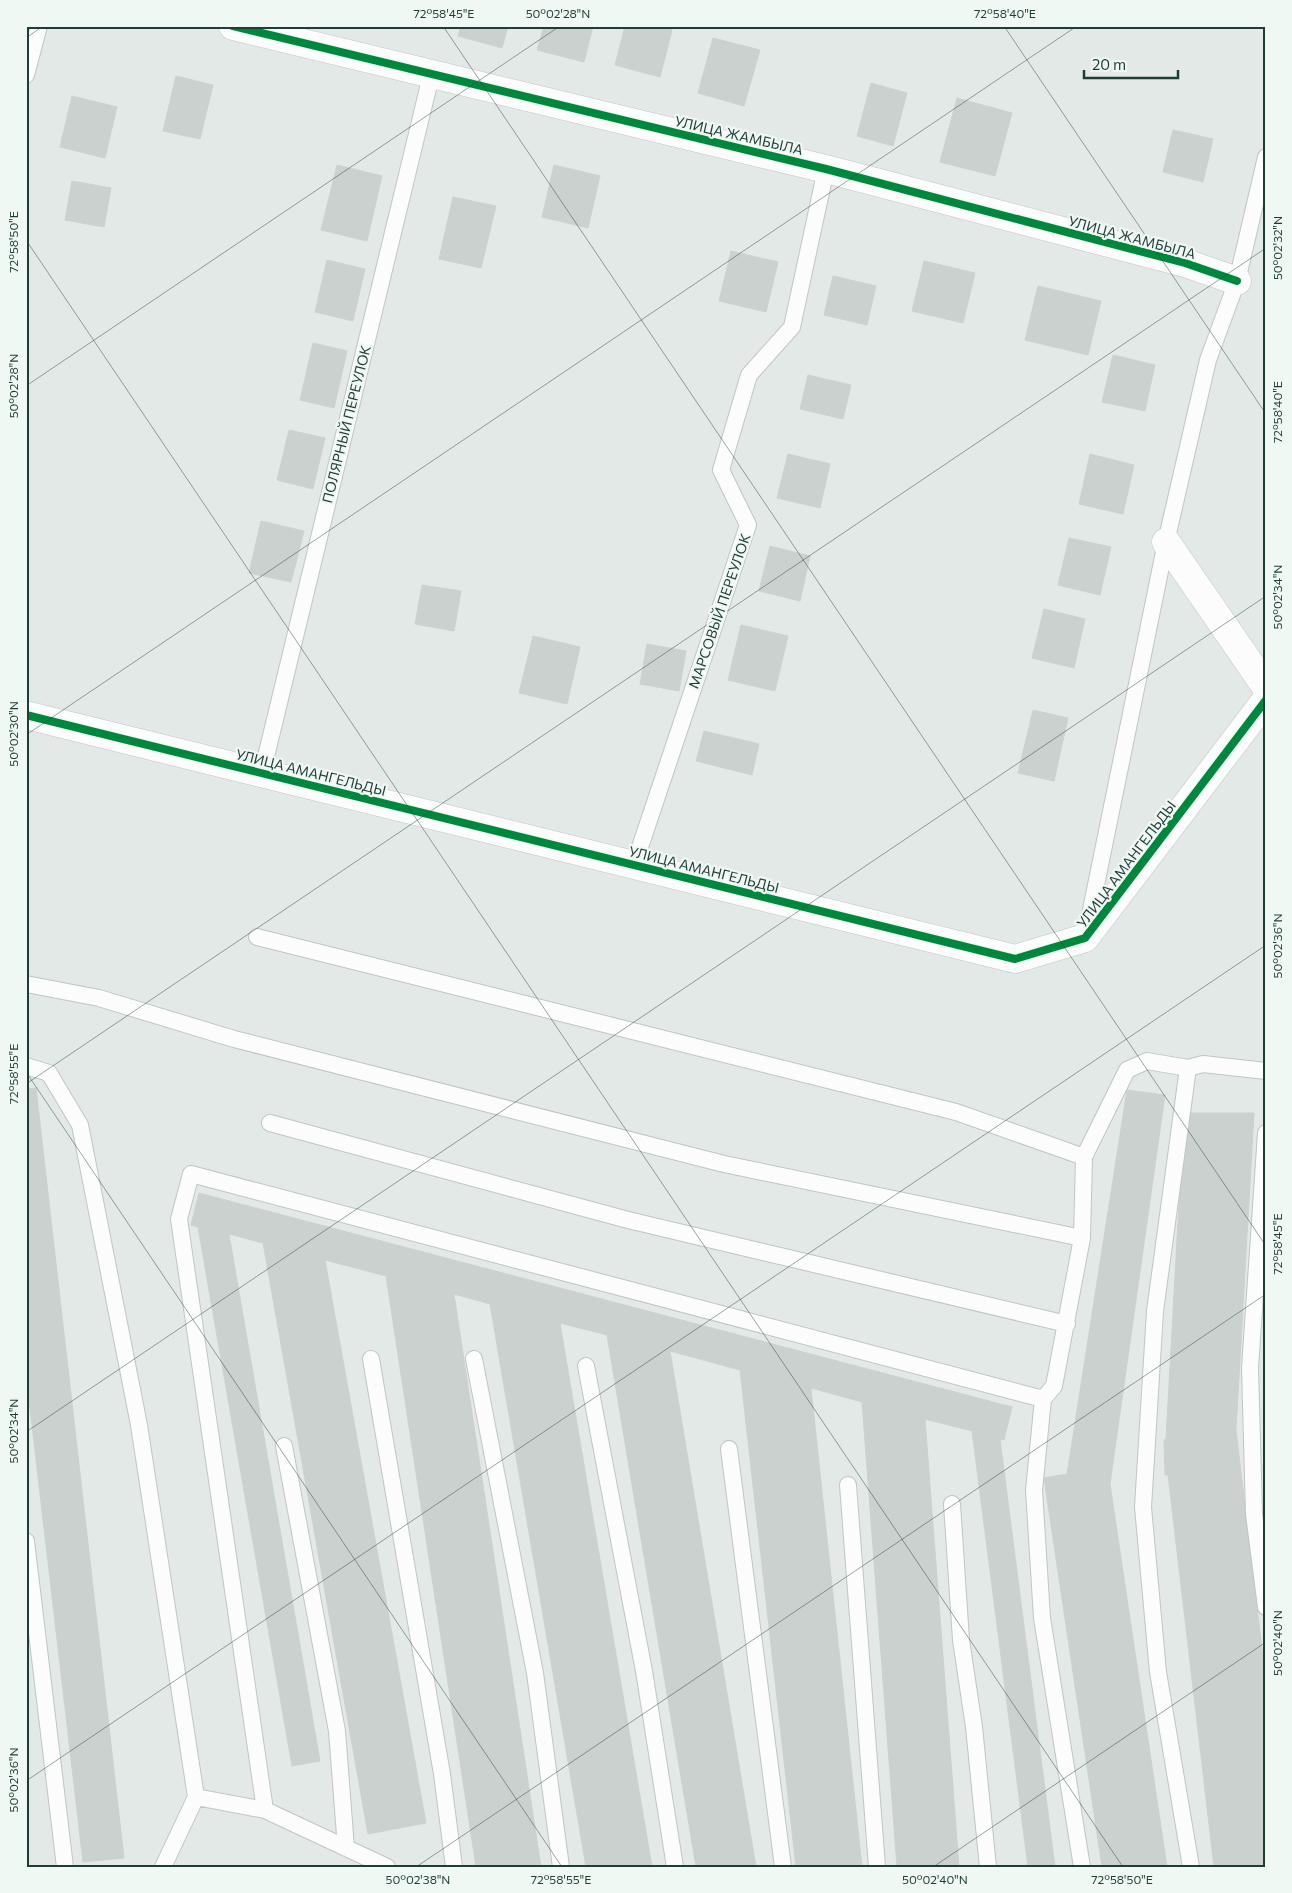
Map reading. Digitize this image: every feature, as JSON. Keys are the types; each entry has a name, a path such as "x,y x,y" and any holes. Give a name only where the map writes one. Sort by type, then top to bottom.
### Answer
{"street":[{"name":"УЛИЦА ЖАМБЫЛА","path":"232,26 431,76 826,168 1185,263 1237,281"},
{"path":"1166,542 1266,687"},
{"name":"УЛИЦА АМАНГЕЛЬДЫ","path":"26,714 1015,959 1085,938 1266,700"}],"lane":[{"path":"26,75 39,26"},
{"name":"ПОЛЯРНЫЙ ПЕРЕУЛОК","path":"262,773 431,76"},
{"path":"1085,938 1166,542 1208,360 1237,281 1266,158"},
{"name":"МАРСОВЫЙ ПЕРЕУЛОК","path":"634,865 748,525 721,470 749,375 792,327 826,168"},
{"path":"257,937 956,1112 1084,1157"},
{"path":"26,984 99,998 234,1038 724,1164 1082,1238"},
{"path":"1082,1867 1042,1618 1034,1490 1043,1399 1054,1386 1082,1238 1084,1157 1127,1070 1147,1061 1188,1068 1203,1064 1266,1071"},
{"path":"26,1066 49,1072 80,1125 139,1425 196,1797 163,1867"},
{"path":"1188,1068 1155,1311 1142,1507 1158,1672 1191,1867"},
{"path":"270,1123 628,1220 1067,1324"},
{"path":"1266,1133 1250,1368 1254,1514 1266,1607"},
{"path":"265,1810 179,1219 191,1174 1043,1399"},
{"path":"474,1359 535,1673 561,1867"},
{"path":"371,1360 442,1774 454,1867"},
{"path":"586,1366 644,1671 675,1867"},
{"path":"284,1446 337,1730 346,1848"},
{"path":"728,1450 783,1867"},
{"path":"848,1486 877,1867"},
{"path":"952,1504 961,1640 974,1727 988,1867"},
{"path":"26,1541 65,1867"},
{"path":"196,1797 265,1810 387,1867"}],"building":[{"path":"461,26 508,26 502,48 458,36"},
{"path":"544,26 593,26 584,62 537,50"},
{"path":"625,26 660,26 672,30 660,77 615,65"},
{"path":"713,38 760,50 744,106 698,93"},
{"path":"176,76 213,85 200,139 163,131"},
{"path":"871,83 907,93 893,146 857,136"},
{"path":"72,96 117,107 105,158 60,147"},
{"path":"957,98 1012,113 995,176 940,162"},
{"path":"1173,130 1213,139 1203,182 1163,172"},
{"path":"337,165 382,176 367,241 321,230"},
{"path":"554,165 600,176 588,228 542,217"},
{"path":"72,181 111,188 104,227 65,220"},
{"path":"453,197 496,206 481,268 439,259"},
{"path":"731,251 778,262 766,312 719,301"},
{"path":"327,260 365,269 353,321 315,312"},
{"path":"924,261 975,273 963,323 912,311"},
{"path":"833,276 876,286 867,325 824,315"},
{"path":"1038,286 1101,301 1088,355 1025,340"},
{"path":"313,343 347,351 334,408 300,400"},
{"path":"1113,355 1155,365 1145,411 1102,402"},
{"path":"808,375 851,385 843,419 800,409"},
{"path":"289,430 325,438 313,489 277,480"},
{"path":"788,454 830,464 820,508 777,498"},
{"path":"1090,454 1134,465 1123,514 1079,504"},
{"path":"261,521 304,531 291,582 249,573"},
{"path":"1069,538 1111,547 1100,595 1058,585"},
{"path":"770,546 810,556 800,601 759,591"},
{"path":"422,585 461,591 454,631 415,624"},
{"path":"1044,609 1085,619 1074,668 1032,658"},
{"path":"741,625 788,636 775,691 728,680"},
{"path":"533,636 580,647 567,704 519,693"},
{"path":"647,644 686,651 679,691 640,684"},
{"path":"1033,710 1068,718 1054,781 1018,773"},
{"path":"704,731 759,744 752,775 696,761"},
{"path":"36,1088 124,1858 83,1862 26,1374 26,1089"},
{"path":"1127,1090 1165,1095 1110,1484 1167,1867 1102,1867 1044,1478 1067,1474"},
{"path":"1184,1113 1254,1113 1236,1430 1266,1682 1266,1867 1214,1867 1168,1475 1165,1475 1164,1440 1166,1439"},
{"path":"199,1193 1012,1407 1004,1440 1000,1439 1055,1867 1028,1867 972,1431 925,1419 959,1867 897,1867 862,1402 811,1388 862,1867 796,1867 740,1370 670,1351 756,1867 696,1867 607,1335 560,1323 652,1867 586,1867 490,1304 454,1294 541,1867 476,1867 386,1276 325,1260 426,1823 368,1834 263,1243 229,1234 320,1761 292,1766 198,1227 191,1225"}],"cycle path":[{"path":"233,26 826,169 1185,263 1237,281"},
{"path":"26,715 1015,959 1085,938 1266,700"}]}
